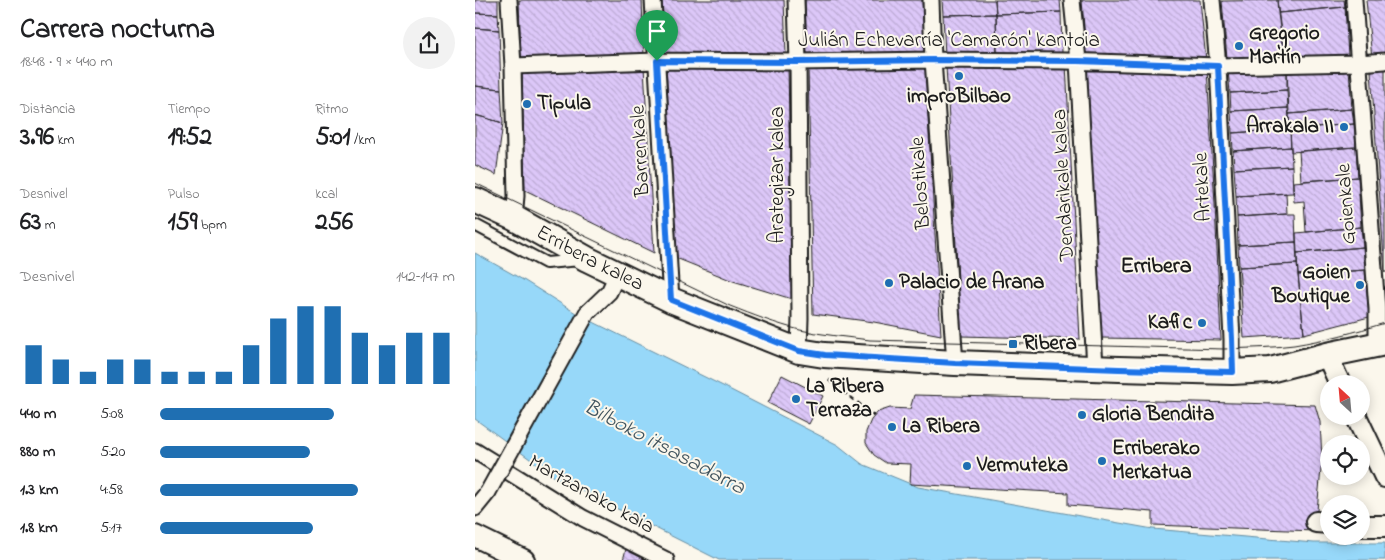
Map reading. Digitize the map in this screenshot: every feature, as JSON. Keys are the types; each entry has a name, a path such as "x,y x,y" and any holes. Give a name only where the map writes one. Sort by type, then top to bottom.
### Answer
{"street":[{"path":"509,0 513,66 515,218"},
{"name":"Barrenkale","path":"653,0 671,300"},
{"name":"Arategizar kalea","path":"796,0 799,62 799,351"},
{"name":"Belostikale","path":"931,0 933,60 955,363"},
{"name":"Dendarikale kalea","path":"1072,0 1078,61 1095,368"},
{"name":"Artekale","path":"1212,0 1218,66 1233,372"},
{"name":"Goienkale","path":"1354,0 1381,344"},
{"name":"Julián Echevarría 'Camarón' kantoia","path":"513,66 657,61 1078,61 1218,66 1385,61"},
{"name":"Erribera kalea","path":"475,200 515,218 617,275 671,300 799,351 825,355 955,363 1233,372 1270,370 1327,355 1381,344"},
{"path":"475,508 488,492 587,313 609,292 617,275"},
{"path":"1327,355 1336,375"},
{"path":"1360,425 1385,477"},
{"name":"Martzanako kaia","path":"475,451 583,518 666,560"},
{"path":"1370,526 1385,526"},
{"path":"475,536 524,560"}],"lane":[{"path":"475,225 546,263 587,259"}],"path":[{"path":"825,376 874,416"}],"water":[{"name":"Bilboko itsasadarra","path":"475,253 525,281 579,315 838,445 862,464 918,487 1153,529 1320,543 1320,545 1370,545 1370,543 1385,543 1385,560 719,560 556,478 475,419"}],"building":[{"path":"475,0 498,0 498,14 475,13"},
{"path":"519,0 642,0 644,56 521,61"},
{"path":"662,0 784,0 786,54 665,55"},
{"path":"805,0 922,0 925,55 807,55"},
{"path":"942,0 995,0 996,14 943,15"},
{"path":"995,0 1060,0 1061,12 996,14"},
{"path":"1082,0 1200,0 1206,60 1086,56"},
{"path":"1277,0 1284,57 1227,59 1222,1"},
{"path":"1277,0 1344,0 1345,7 1278,13"},
{"path":"1366,0 1385,0 1385,57 1372,58"},
{"path":"1345,7 1348,56 1284,57 1278,13"},
{"path":"1061,12 1062,53 997,54 996,14"},
{"path":"475,13 498,14 499,30 475,28"},
{"path":"996,14 997,54 945,56 943,15"},
{"path":"475,28 499,30 501,89 475,86"},
{"path":"1066,64 1080,339 961,336 946,66"},
{"path":"666,65 788,65 792,299 733,281 676,258"},
{"path":"644,66 654,253 525,190 522,71"},
{"path":"808,66 925,66 941,335 874,322 813,314"},
{"path":"1087,66 1207,69 1221,340 1101,338"},
{"path":"1349,69 1352,109 1289,114 1287,70"},
{"path":"1385,69 1385,273 1371,71"},
{"path":"1228,70 1287,70 1287,90 1230,93"},
{"path":"475,86 501,89 503,123 475,115"},
{"path":"1287,90 1288,108 1231,111 1230,93"},
{"path":"1288,108 1290,129 1232,133 1231,111"},
{"path":"1352,109 1354,124 1290,129 1289,114"},
{"path":"475,115 503,123 496,175 475,165"},
{"path":"1354,124 1356,147 1291,152 1290,129"},
{"path":"1290,129 1291,147 1233,151 1232,133"},
{"path":"1291,147 1292,166 1234,169 1233,151"},
{"path":"1356,147 1358,177 1301,181 1299,151"},
{"path":"1292,166 1293,193 1236,196 1234,169"},
{"path":"1358,177 1361,227 1306,232 1304,201 1294,202 1293,182"},
{"path":"1286,193 1287,214 1237,217 1236,196"},
{"path":"1295,214 1296,242 1238,245 1237,217"},
{"path":"1361,227 1363,247 1297,253 1296,233"},
{"path":"1296,242 1297,264 1239,267 1238,245"},
{"path":"1363,247 1365,270 1298,275 1297,253"},
{"path":"1297,264 1304,334 1244,338 1239,267"},
{"path":"1365,270 1369,317 1304,334 1298,275"},
{"name":"La Ribera Terraza","path":"782,375 823,396 809,424 768,403"},
{"name":"Erriberako Merkatua","path":"914,395 1315,405 1320,422 1321,435 1320,480 1315,531 1153,525 1153,512 1068,505 1068,493 910,484 911,464 886,463 874,455 866,443 866,432 871,420 878,412 890,408 910,409"},
{"path":"626,549 649,560 623,560"}],"tram line":[{"path":"475,183 730,306 782,325 817,333 870,340 1224,349 1294,345 1340,336 1385,323"}],"place":[{"name":"Gregorio Martín","path":"1239,46"},
{"name":"improBilbao","path":"959,76"},
{"name":"Tipula","path":"527,104"},
{"name":"Arrakala II","path":"1344,127"},
{"name":"Palacio de Arana","path":"889,283"},
{"name":"Goien Boutique","path":"1360,285"},
{"name":"Kafic","path":"1202,323"},
{"name":"Ribera","path":"1013,344"},
{"name":"La Ribera Terraza","path":"796,399"},
{"name":"Gloria Bendita","path":"1082,415"},
{"name":"La Ribera","path":"892,427"},
{"name":"Erriberako Merkatua","path":"1102,461"},
{"name":"Vermuteka","path":"967,466"}],"district":[{"name":"Erribera","path":"1156,267"}],"route":[{"path":"657,61 1065,61 1218,66 1233,372 955,363 825,355 799,351 671,300 657,61"}]}
